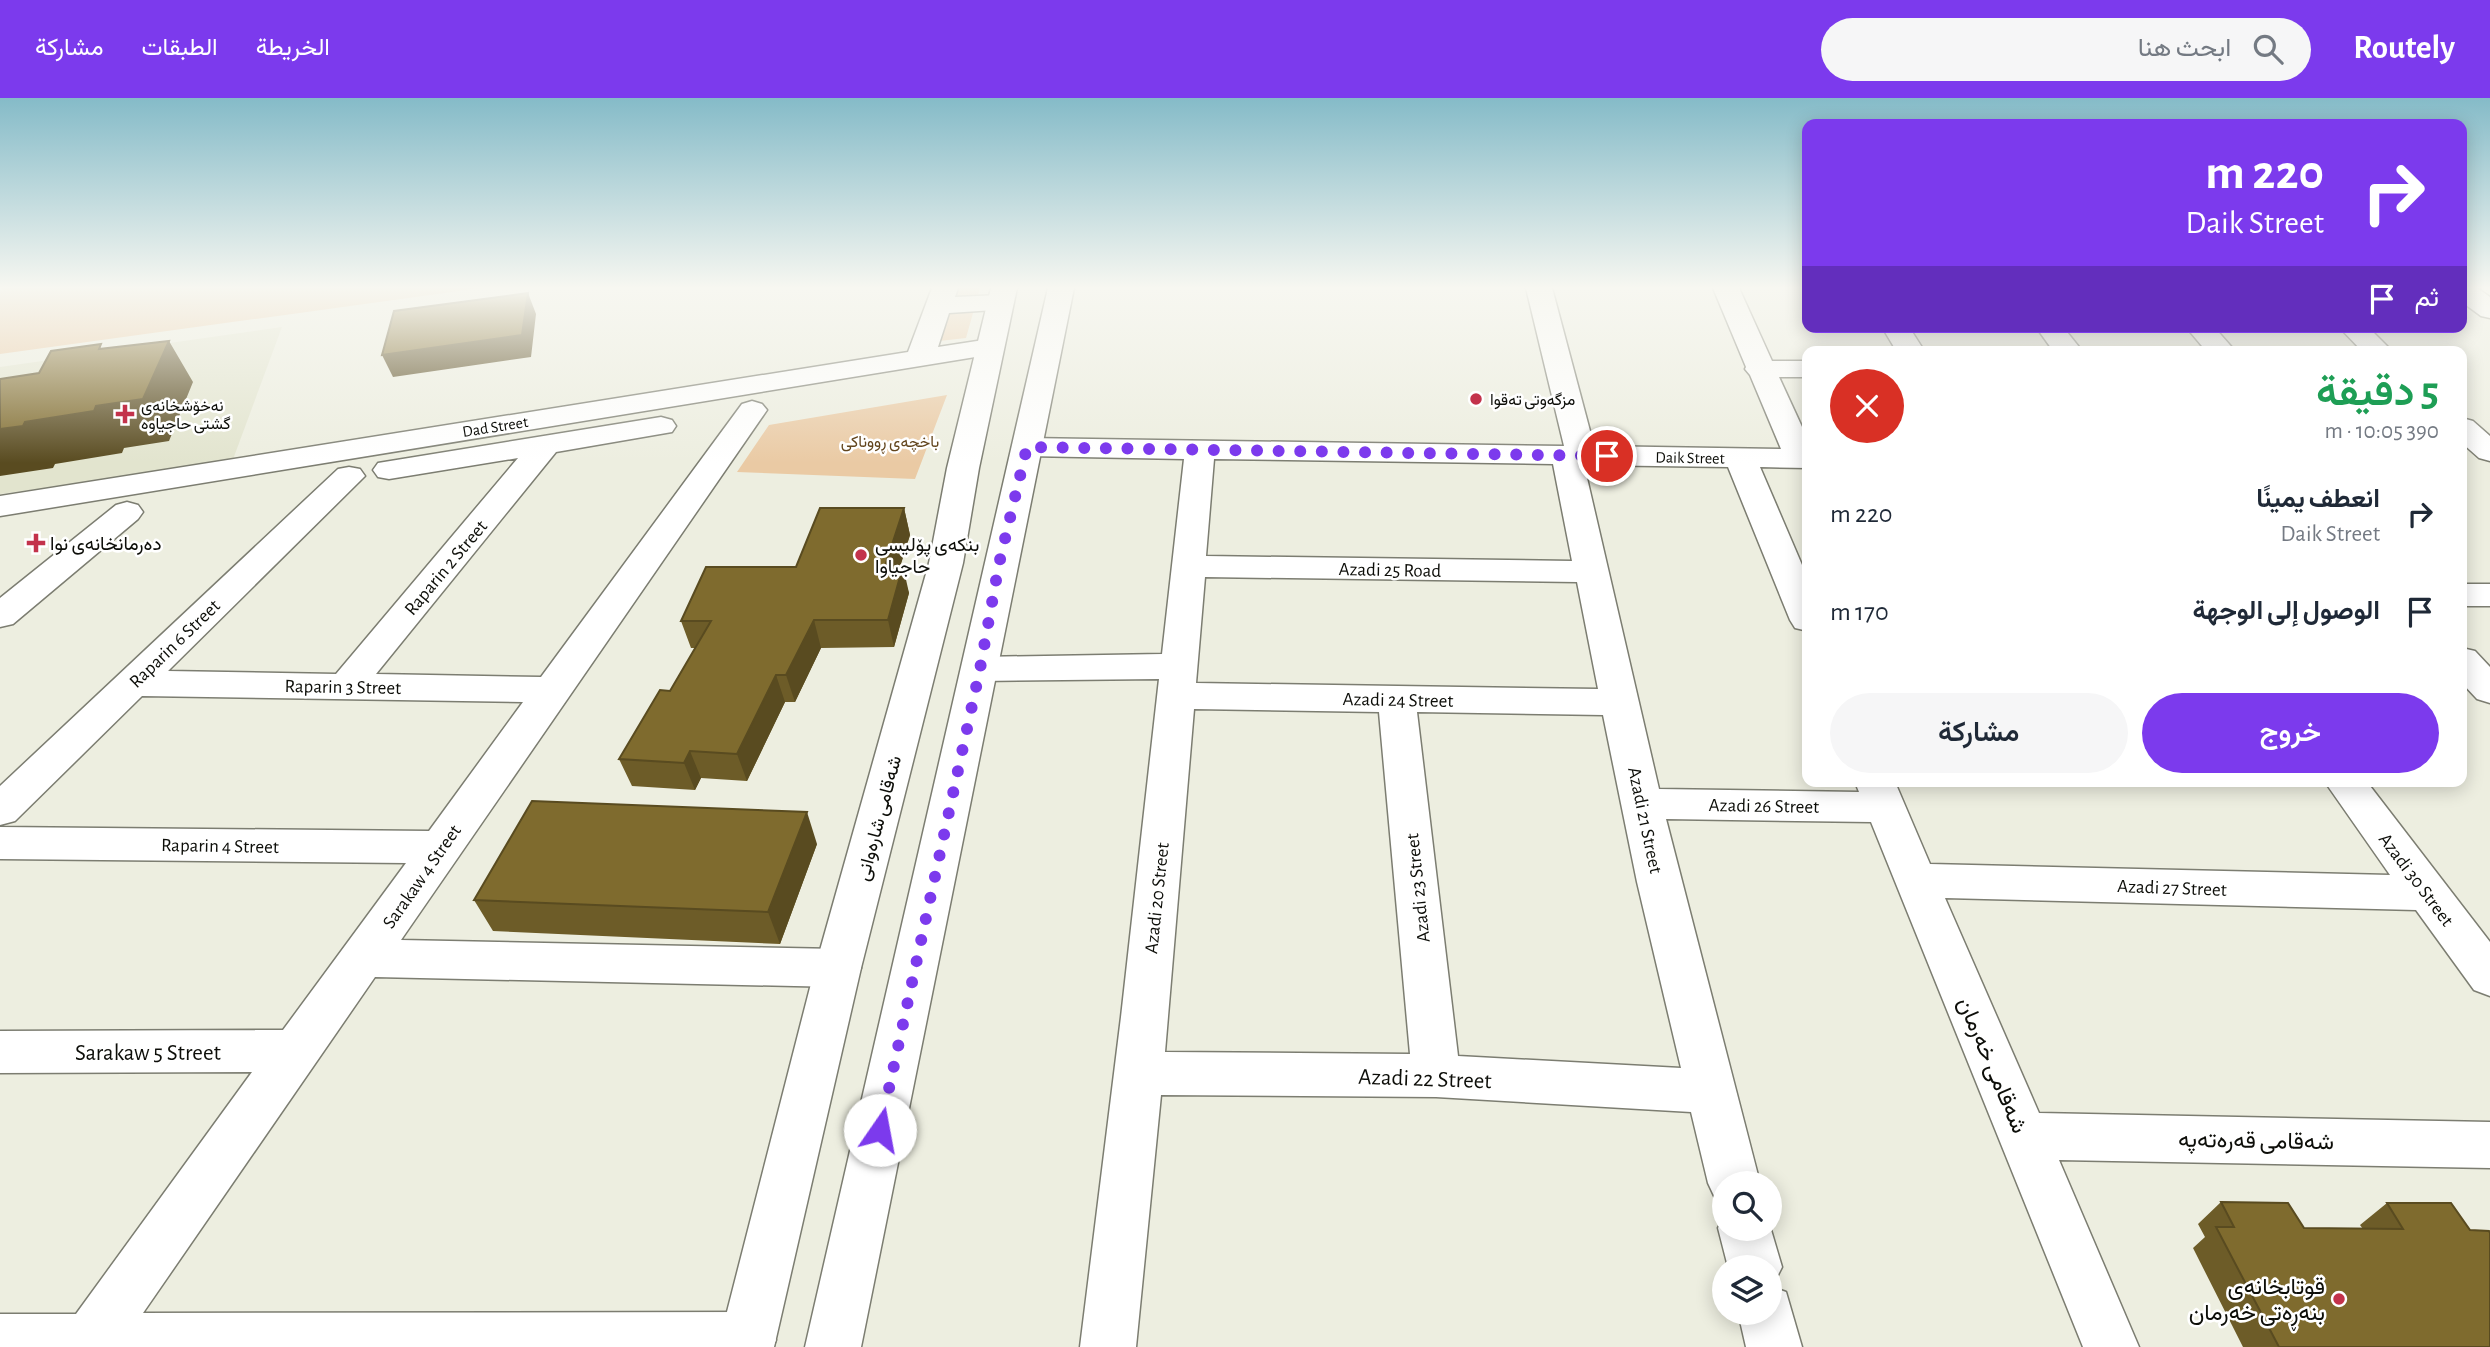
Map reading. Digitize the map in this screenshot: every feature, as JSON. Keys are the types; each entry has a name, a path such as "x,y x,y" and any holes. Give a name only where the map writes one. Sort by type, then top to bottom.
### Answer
{"street":[{"path":"920,358 924,346"},
{"name":"شەقامی شارەوانی","path":"747,1344 838,968 946,563 990,346"},
{"path":"833,1347 980,669 999,564 1049,346"},
{"name":"Azadi 21 Street","path":"1551,346 1574,455 1592,572 1642,804 1731,1171"},
{"path":"1750,346 1802,453"},
{"name":"Dad Street","path":"0,533 127,512 230,482 920,358 987,360"},
{"name":"Dad Street","path":"0,506 230,482 349,476 544,447 751,410 987,360"},
{"path":"1759,369 1802,369"},
{"name":"Sarakaw 4 Street","path":"90,1342 751,410"},
{"path":"2467,431 2490,452"},
{"name":"Raparin 2 Street","path":"346,687 544,447"},
{"name":"Daik Street","path":"1027,447 1802,459"},
{"name":"Azadi 20 Street","path":"1108,1347 1200,449"},
{"path":"1740,458 1799,578"},
{"path":"2467,469 2490,470"},
{"name":"Raparin 6 Street","path":"0,810 349,476"},
{"path":"0,616 127,512"},
{"path":"946,563 960,572 970,574 989,571 999,564"},
{"name":"Azadi 25 Road","path":"1188,566 1592,572"},
{"path":"2467,595 2490,596"},
{"name":"Azadi 24 Street","path":"980,669 1177,681 1397,699 1620,702"},
{"name":"Raparin 3 Street","path":"132,683 553,690"},
{"name":"Azadi 23 Street","path":"1397,699 1436,1076"},
{"name":"Azadi 30 Street","path":"2349,787 2490,976"},
{"name":"Azadi 26 Street","path":"1642,804 1880,795"},
{"name":"شەقامی خەرمان","path":"1880,795 2111,1347"},
{"name":"Raparin 4 Street","path":"0,843 441,847"},
{"name":"Azadi 27 Street","path":"1916,880 2428,893"},
{"path":"362,958 838,968"},
{"name":"Sarakaw 5 Street","path":"0,1052 296,1051"},
{"name":"Azadi 22 Street","path":"1138,1073 1436,1076 1711,1091"},
{"name":"شەقامی قەرەتەپە","path":"2023,1136 2490,1145"},
{"path":"1769,1325 1774,1347"},
{"path":"0,1342 747,1344"}],"shaded area":[{"name":"نەخۆشخانەی گشتی حاجیاوە","path":"146,346 275,346 232,462 0,494 0,367"}],"green space":[{"path":"0,346 56,346 0,354"},
{"name":"باخچەی ڕووناکی","path":"947,395 915,479 737,472 769,425"}],"building":[{"path":"85,346 100,346 99,349 167,346 143,399 96,406 94,411 25,422 23,426 0,429 0,379 39,373 51,351"},
{"path":"384,346 443,346 382,355"},
{"path":"820,508 904,508 885,566 903,566 888,620 814,620 786,675 776,675 737,754 690,751 684,763 619,759 660,690 670,691 711,621 681,621 706,567 796,567"},
{"path":"532,801 807,812 768,912 474,900"},
{"name":"قوتابخانەی بنەڕەتی خەرمان","path":"2221,1202 2288,1203 2304,1228 2403,1229 2387,1203 2451,1203 2470,1230 2490,1233 2490,1347 2279,1347 2216,1227 2234,1227"}],"place":[{"name":"مزگەوتی تەقوا","path":"1476,399"},
{"name":"نەخۆشخانەی گشتی حاجیاوە","path":"125,414"},
{"name":"دەرمانخانەی نوا","path":"36,543"},
{"name":"بنکەی پۆلیسی حاجیاوا","path":"861,555"},
{"name":"قوتابخانەی بنەڕەتی خەرمان","path":"2339,1299"}],"route":[{"path":"880,1130 980,669 999,564 1027,447 1607,456"}]}
